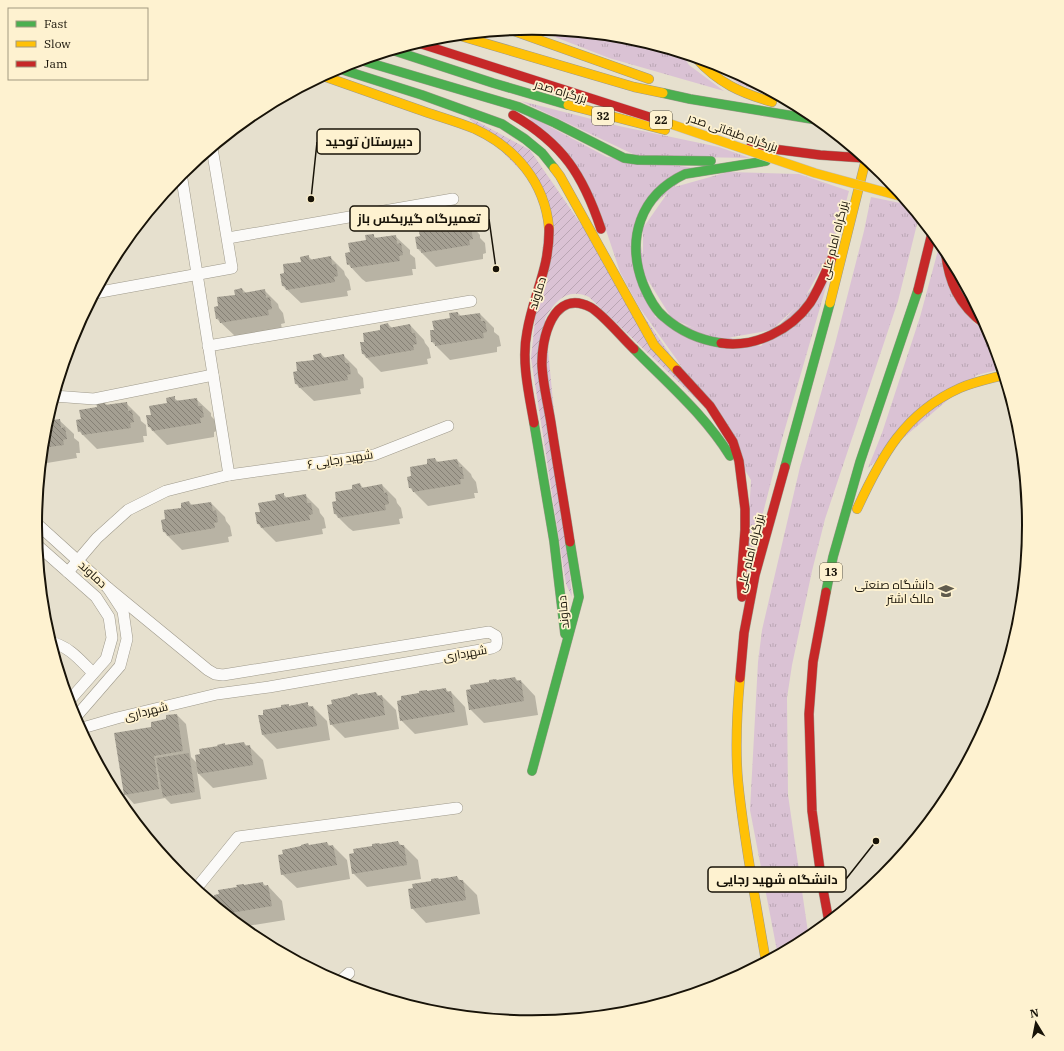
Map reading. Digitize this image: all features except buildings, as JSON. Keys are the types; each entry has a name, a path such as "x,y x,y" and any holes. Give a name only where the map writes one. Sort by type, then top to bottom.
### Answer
{"main road":[{"path":"526,35 647,78 690,99"},
{"name":"بزرگراه صدر","path":"471,39 634,87 690,99 803,117"},
{"name":"بزرگراه طبقاتی صدر","path":"428,46 690,130 815,173 894,194"},
{"name":"بزرگراه صدر","path":"402,53 611,118 718,140 820,155"},
{"path":"369,63 519,107 555,123 624,158 638,160 766,162"},
{"path":"703,66 711,75 729,87 751,96 785,106"},
{"path":"347,71 422,95 502,124 525,139 542,153 560,176 654,345 710,406 733,442 740,461 745,509 741,582 744,632"},
{"name":"دماوند","path":"330,79 474,129 490,137 507,148 519,159 527,168 538,186 546,210 549,234 548,248 541,282 527,330 525,347 531,404 562,595 566,645"},
{"path":"478,96 529,124 549,140 566,159 580,179 591,200 616,277"},
{"path":"820,155 799,156 685,174 675,178 658,190 648,204 641,218 635,238 636,264 643,288 663,317 674,327 698,340 731,345 758,341 776,334 800,315 810,302 849,224"},
{"name":"32","path":"820,155 855,157"},
{"name":"بزرگراه امام علی","path":"765,956 745,838 738,780 737,742 739,687 744,632 755,575 839,270 864,165"},
{"name":"13","path":"828,917 812,811 809,714 813,662 833,557 860,462 917,295 930,240"},
{"path":"946,263 947,270 955,291 962,304 970,314 976,318"},
{"name":"دماوند","path":"532,771 579,597 542,366 546,331 551,319 558,309 577,303 587,305 595,310 701,417 722,442 742,478"},
{"path":"833,557 876,469 907,426 936,401 958,389 999,376"}],"street":[{"path":"101,292 232,268 213,154"},
{"path":"182,183 229,475"},
{"path":"228,238 453,199"},
{"path":"208,346 471,301"},
{"path":"59,396 94,399 213,375"},
{"name":"شهید رجایی ۶","path":"68,572 97,538 128,510 166,491 229,475 374,455 448,426"},
{"name":"دماوند","path":"42,529 108,588 123,611 127,639 120,666 79,713"},
{"name":"دماوند","path":"43,550 96,598 109,617 112,638 106,659 73,696"},
{"path":"108,588 208,670 215,674 217,694"},
{"name":"شهرداری","path":"85,727 217,694 269,687 492,648 496,646 497,639 494,634 489,632 266,669 223,675 215,674"},
{"path":"56,643 61,644 76,655 93,673"},
{"path":"266,669 269,687"},
{"path":"199,885 238,837 457,808"},
{"path":"343,978 349,973"}],"green space":[{"path":"552,36 596,39 628,44 686,60 689,65 724,91 609,58"},
{"path":"729,76 757,90 739,84"},
{"path":"521,101 619,126 719,147 750,158 637,156"},
{"path":"526,114 607,157 696,168 636,220 655,317 761,346 832,266 782,439 745,583 751,480 677,360 639,307 620,272 599,209"},
{"path":"467,116 530,150 709,411 589,297 581,294 568,295 557,302 553,307 545,319 572,597 566,584 531,358 548,198"},
{"path":"728,172 799,174 849,191 842,217 826,260 804,299 772,330 721,339 672,319 643,272 643,228 671,188"},
{"path":"871,197 902,203 917,222 898,301 825,519 812,571 792,665 787,698 788,795 808,931 777,950 750,810 758,662 762,630 800,467 835,344 864,231"},
{"path":"938,250 952,273 973,322 980,327 997,370 977,375 868,468 882,433 920,317"}],"traffic: fast":[{"path":"401,53 493,83 568,105"},
{"path":"369,63 519,107 555,123 624,158 638,160 711,161"},
{"path":"347,71 422,95 502,124 525,139 542,153 554,168"},
{"path":"663,93 690,99 805,118"},
{"path":"721,343 706,340 684,331 660,314 645,289 638,267 636,251 637,235 647,206 657,194 670,183 685,174 766,161"},
{"path":"826,592 833,557 860,462 918,290"},
{"path":"785,467 830,303"},
{"path":"634,349 697,413 730,456"},
{"path":"534,423 554,541 565,634"},
{"path":"532,771 579,597 570,542"}],"traffic: slow":[{"path":"526,35 649,79"},
{"path":"470,39 634,87 663,93"},
{"path":"703,66 722,81 740,91 772,102"},
{"path":"330,79 424,112 461,123 490,137 515,157 535,182 542,196 549,228"},
{"path":"568,105 665,130"},
{"path":"659,120 815,173 894,194"},
{"path":"830,303 864,166"},
{"path":"554,168 560,176 654,345 677,370"},
{"path":"857,509 885,454 896,438 909,424 940,398 976,382 999,376"},
{"path":"740,678 737,729 738,781 747,849 765,956"}],"traffic: jam":[{"path":"428,46 659,120"},
{"path":"513,115 545,137 569,163 587,192 601,229"},
{"path":"751,146 820,155 855,157"},
{"path":"534,423 526,378 525,343 547,256 549,228"},
{"path":"918,290 930,240"},
{"path":"721,343 747,343 759,340 782,329 793,321 810,303 832,258"},
{"path":"947,264 956,291 968,309 975,316"},
{"path":"570,542 544,387 542,355 547,330 558,310 567,304 577,303 595,310 634,349"},
{"path":"677,370 710,406 733,442 739,461 745,509 741,582 742,597"},
{"path":"740,678 744,633 755,575 785,467"},
{"path":"826,592 813,662 809,714 812,811 828,917"}],"place":[{"name":"دبیرستان توحید","path":"311,199"},
{"name":"تعمیرگاه گیربکس باز","path":"496,269"},
{"name":"دانشگاه صنعتی مالک اشتر","path":"946,591"},
{"name":"دانشگاه شهید رجایی","path":"876,841"}]}
